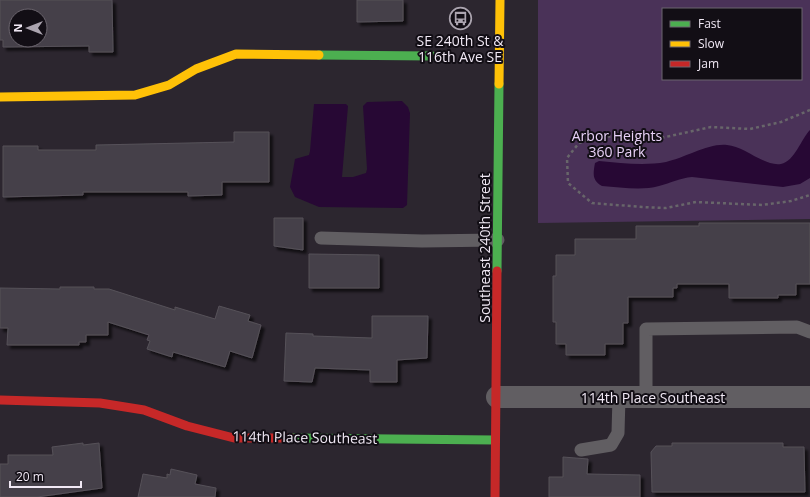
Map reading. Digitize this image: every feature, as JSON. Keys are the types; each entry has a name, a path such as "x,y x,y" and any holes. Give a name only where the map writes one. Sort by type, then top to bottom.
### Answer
{"street":[{"name":"Southeast 240th Street","path":"495,497 500,0"},
{"path":"0,97 135,95 169,85 196,69 236,54 432,56"},
{"name":"114th Place Southeast","path":"497,397 810,397"},
{"name":"114th Place Southeast","path":"0,400 100,403 144,410 187,426 234,438 495,440"}],"lane":[{"path":"321,238 422,241 498,240"},
{"path":"646,397 646,329 797,327 810,332"},
{"path":"581,450 611,445 618,433 619,397"}],"path":[{"path":"810,110 781,122 750,129 711,127 660,138 597,136 579,143 567,158 568,183 592,202 666,208 696,202 762,205 790,201 810,195"}],"green space":[{"name":"Arbor Heights 360 Park","path":"538,0 810,0 810,219 538,223"}],"shaded area":[{"path":"402,101 408,107 410,113 407,205 403,208 319,207 295,197 290,187 295,159 309,155 314,104 346,104 348,106 342,177 353,177 366,173 367,169 363,106 367,102"},
{"path":"810,130 810,178 800,184 783,187 692,177 683,178 652,187 630,188 602,186 596,181 594,176 595,163 599,161 632,164 666,162 704,148 720,145 734,146 761,160 781,164 790,159"}],"building":[{"path":"0,0 112,0 113,52 89,52 89,46 48,46 48,8 8,8 8,47 3,47 3,40 0,40"},
{"path":"357,0 403,0 403,21 357,22"},
{"path":"234,132 269,132 269,182 222,182 222,195 188,196 188,192 83,192 83,195 3,197 3,146 38,146 38,150 96,150 96,145 234,142"},
{"path":"274,218 303,218 303,250 274,246"},
{"path":"699,223 810,223 810,284 796,284 796,295 778,295 778,298 729,298 729,284 677,284 677,288 673,288 673,297 628,297 628,323 623,323 623,344 605,344 605,355 566,355 566,344 556,344 556,322 553,322 553,276 556,276 556,255 575,255 575,239 636,239 636,226 699,226"},
{"path":"309,254 379,255 379,288 309,288"},
{"path":"60,287 94,287 94,289 109,289 175,310 175,307 215,319 219,306 250,315 248,321 261,325 252,358 230,351 225,367 173,352 172,357 147,349 150,341 147,340 149,335 108,322 108,335 86,335 86,342 79,342 79,345 7,345 8,328 0,328 0,288 60,289"},
{"path":"372,316 428,316 427,358 397,360 397,382 370,382 370,370 315,368 312,382 284,381 286,333 313,334 313,336 372,338"},
{"path":"83,443 83,445 99,443 102,488 37,497 0,497 0,464 8,464 8,455 53,455 52,447"},
{"path":"672,443 783,443 783,447 804,447 805,492 652,492 651,452 656,446 672,446"},
{"path":"563,457 588,459 587,474 640,475 640,497 549,497 549,477 563,477"},
{"path":"171,469 197,475 195,484 216,488 215,497 138,497 143,474 167,478 167,474 170,475"}],"traffic: fast":[{"path":"319,55 432,56"},
{"path":"497,271 499,84"},
{"path":"291,438 495,440"}],"traffic: slow":[{"path":"499,84 500,0"},
{"path":"0,97 135,95 169,85 196,69 236,54 319,55"}],"traffic: jam":[{"path":"495,497 497,271"},
{"path":"0,400 100,403 144,410 187,426 234,438 291,438"}],"place":[{"name":"SE 240th St & 116th Ave SE","path":"460,18"}]}
